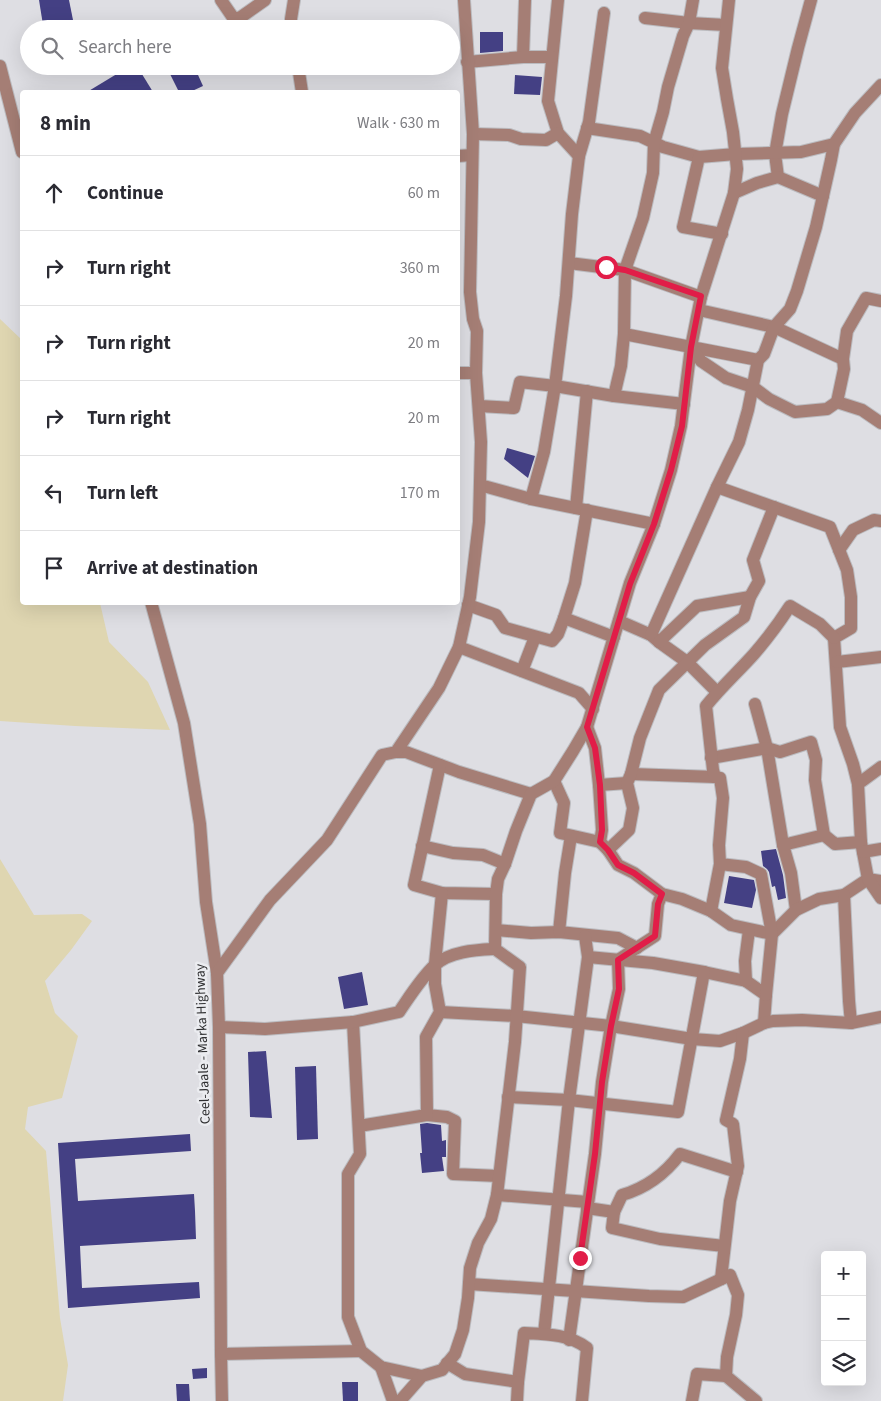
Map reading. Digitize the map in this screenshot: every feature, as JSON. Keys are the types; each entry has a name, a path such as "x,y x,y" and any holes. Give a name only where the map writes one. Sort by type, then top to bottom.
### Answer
{"street":[{"path":"221,0 234,18 241,17 265,0"},
{"path":"291,20 294,0"},
{"path":"396,752 439,688 460,646 468,605 479,522 482,442 476,373 477,332 464,292 472,134 464,0"},
{"path":"523,57 525,0"},
{"path":"558,0 548,101 558,133 579,156"},
{"path":"614,396 621,366 624,334 625,270 643,218 653,173 654,143 668,87 689,23 693,0"},
{"path":"495,949 498,879 531,794 554,781 587,727 630,584 654,524 671,470 682,426 691,347 701,296 734,193 737,169 722,68 729,0"},
{"path":"778,177 775,154 782,114 812,0"},
{"path":"531,499 544,452 556,386 579,156 587,128 604,13"},
{"path":"645,18 726,25"},
{"path":"468,62 523,57 552,58"},
{"path":"0,66 20,144"},
{"path":"299,75 302,90"},
{"path":"655,639 717,487 739,442 758,360 764,354 774,327 790,309 797,291 816,227 834,144 855,113 880,90"},
{"path":"587,128 640,136 663,147 699,158 736,154 801,152 834,144"},
{"path":"472,134 508,135 521,139 546,140 558,133"},
{"path":"460,156 472,155"},
{"path":"699,158 683,227 722,234"},
{"path":"734,193 757,183 778,177 823,196"},
{"path":"569,263 625,270 701,296"},
{"path":"691,347 702,361 726,378 753,387 769,399 795,412 827,409 837,402 844,369 843,359 847,331 866,298 881,301"},
{"path":"699,310 774,327 843,359"},
{"path":"624,334 758,360"},
{"path":"460,372 476,373"},
{"path":"479,406 514,408 520,382 684,404"},
{"path":"468,605 496,615 505,628 552,641 558,634 575,583 587,391"},
{"path":"837,402 862,410 881,423"},
{"path":"480,485 531,499 654,524"},
{"path":"717,487 830,527 847,570 851,598 850,628 834,638"},
{"path":"554,781 564,802 560,833 604,846 629,830 632,808 629,779 640,738 659,690 705,645 744,617 750,597 760,581 752,560 774,507"},
{"path":"839,550 853,530 874,520 881,521"},
{"path":"655,639 697,606 750,597"},
{"name":"Ceel-Jaale - Marka Highway","path":"152,605 184,723 200,824 206,902 217,973 222,1401"},
{"path":"715,777 711,758 706,706 753,654 790,606 820,624 834,638 840,727 858,784 862,847 881,898"},
{"path":"564,618 614,636"},
{"path":"619,621 655,639 687,662 717,692"},
{"path":"522,671 535,637"},
{"path":"460,646 579,692 593,709"},
{"path":"837,662 881,657"},
{"path":"755,704 768,748 783,845 791,873 796,910"},
{"path":"587,727 595,748 600,785 604,846 618,865 634,873 662,894 682,899 711,912 731,925 772,934"},
{"path":"711,758 768,748 780,752 811,742 816,760 815,780 824,835 835,844 881,849"},
{"path":"217,973 270,900 327,840 382,755 406,752 459,772 531,794"},
{"path":"440,765 414,886 442,893 496,894"},
{"path":"858,784 881,767"},
{"path":"600,785 629,779 720,778 723,798 719,845 720,864 711,912"},
{"path":"783,845 824,835"},
{"path":"559,932 571,836"},
{"path":"422,846 453,853 482,856 505,864"},
{"path":"720,864 746,868 761,874 772,934 764,1023"},
{"path":"772,934 796,910 819,899 844,895 875,880"},
{"path":"426,1115 426,1037 440,1012 435,984 435,964 442,893"},
{"path":"618,960 655,936 658,904 662,894"},
{"path":"844,895 848,1001 851,1023"},
{"path":"496,930 531,933 559,932 618,938 637,948"},
{"path":"746,981 745,962 749,930"},
{"path":"544,1334 569,1100 588,957 585,936"},
{"path":"219,1027 265,1029 353,1022 399,1012 435,964 470,950 495,949 520,967 515,1042 497,1195 491,1219 478,1243 470,1268 463,1330 455,1354 442,1370 422,1376 381,1367 361,1351 348,1317 348,1174 360,1154 353,1022"},
{"path":"588,957 653,963 704,972 746,981 766,995"},
{"path":"569,1340 595,1154 600,1103 611,1026 619,989 618,960"},
{"path":"508,1097 569,1100 678,1112 704,972"},
{"path":"440,1012 516,1016 611,1026 692,1039 720,1041 773,1021 802,1020 851,1023 881,1017"},
{"path":"721,1279 730,1201 738,1166 733,1124 726,1120 740,1059 743,1033"},
{"path":"359,1126 426,1115 447,1118 455,1121 453,1174 499,1176"},
{"path":"724,1246 660,1239 612,1228 614,1212 622,1195 636,1191 670,1169 680,1154 737,1172"},
{"path":"497,1195 558,1200 614,1212"},
{"path":"469,1284 683,1297 730,1275 738,1295 727,1357 726,1376"},
{"path":"517,1401 524,1333 564,1337 587,1348 582,1401"},
{"path":"221,1354 361,1351"},
{"path":"448,1363 465,1374 518,1382"},
{"path":"381,1367 394,1401"},
{"path":"692,1401 697,1374 726,1376 756,1401"},
{"path":"400,1401 422,1376"}],"sand":[{"path":"0,319 20,338 20,605 100,605 109,642 148,682 170,730 0,721"},
{"path":"0,859 34,915 82,914 92,921 45,981 55,1013 78,1036 62,1098 28,1107 25,1129 46,1151 60,1318 68,1365 63,1401 0,1401"}],"building":[{"path":"39,0 69,0 73,20 42,20"},
{"path":"480,32 503,32 503,51 480,53"},
{"path":"115,75 143,75 152,90 90,90"},
{"path":"170,75 198,75 203,86 194,90 178,90"},
{"path":"515,75 542,77 540,95 514,94"},
{"path":"507,448 535,456 528,478 504,459"},
{"path":"776,849 783,875 786,898 778,900 775,886 772,887 769,872 763,866 761,851"},
{"path":"729,876 754,880 756,890 752,908 724,903"},
{"path":"362,972 368,1005 344,1009 338,977"},
{"path":"266,1051 272,1118 250,1117 248,1052"},
{"path":"316,1066 318,1139 297,1140 295,1067"},
{"path":"420,1124 441,1125 442,1141 446,1140 446,1157 442,1157 444,1171 422,1173"},
{"path":"190,1134 191,1151 75,1159 78,1201 194,1194 195,1211 196,1239 80,1246 82,1288 199,1282 200,1298 68,1308 58,1143"},
{"path":"207,1368 207,1378 193,1379 192,1369"},
{"path":"342,1382 358,1382 358,1401 343,1401"},
{"path":"176,1384 189,1384 190,1401 177,1401"}],"route":[{"path":"580,1258 595,1154 602,1082 619,989 618,960 655,936 658,904 662,894 634,873 618,865 600,842 602,830 600,785 595,748 587,727 630,584 654,524 671,470 682,426 691,347 701,296 625,270 606,267"}]}
